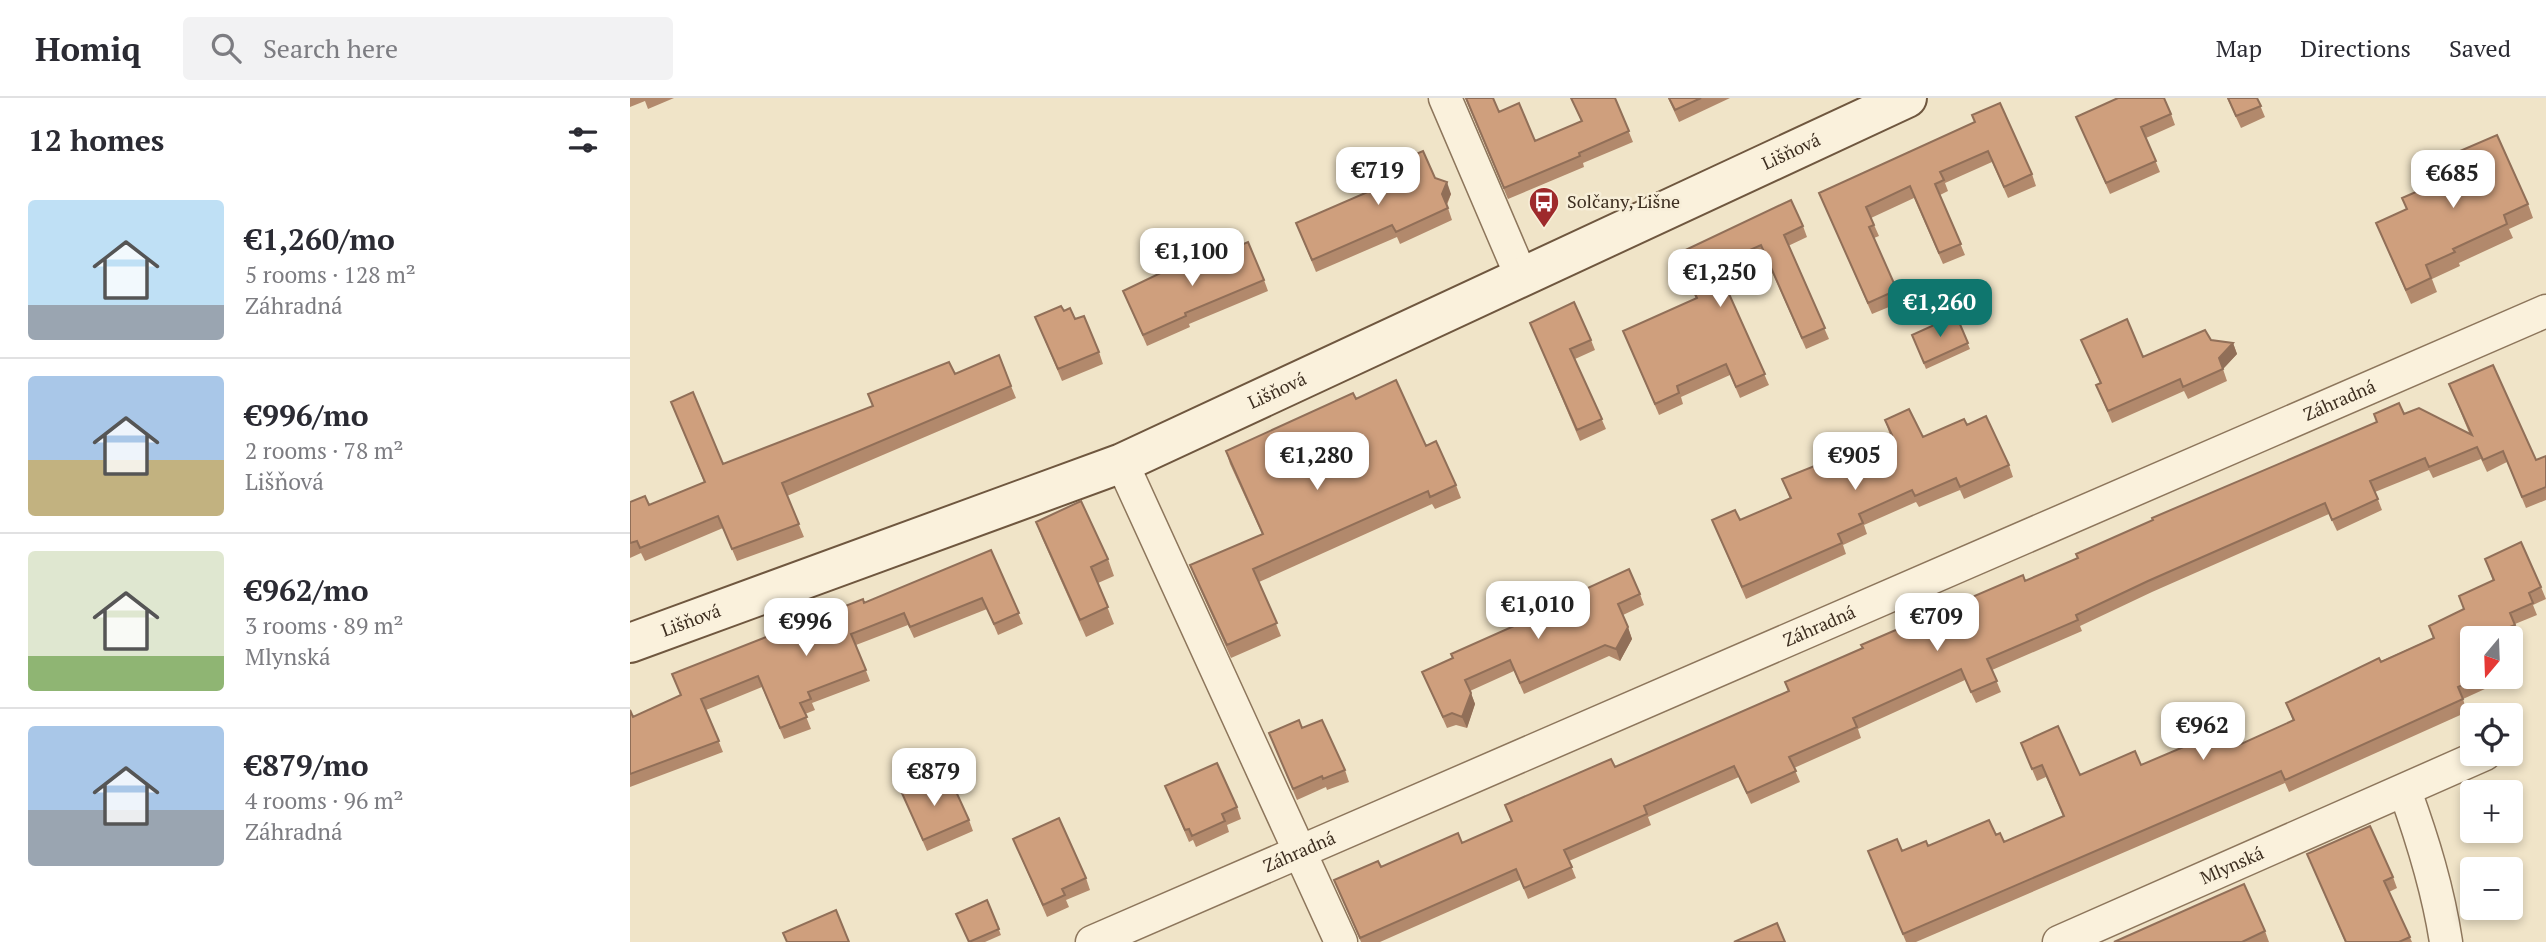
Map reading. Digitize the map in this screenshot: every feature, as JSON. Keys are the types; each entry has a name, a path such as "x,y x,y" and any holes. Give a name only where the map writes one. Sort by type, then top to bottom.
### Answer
{"main road":[{"name":"Lišňová","path":"630,643 1122,463 1907,98"}],"street":[{"path":"1445,98 1522,278"},
{"name":"Záhradná","path":"1092,942 1297,850 2546,311"},
{"path":"1122,463 1341,942"},
{"name":"Mlynská","path":"2059,942 2460,766"},
{"path":"2405,791 2428,855 2440,902 2446,942"}],"building":[{"path":"1466,98 1493,98 1499,112 1519,103 1535,141 1582,121 1571,98 1615,98 1629,131 1579,153 1580,156 1504,188"},
{"path":"1669,98 1701,98 1675,110"},
{"path":"2118,98 2164,98 2171,114 2141,127 2156,161 2106,183 2076,117"},
{"path":"2228,98 2257,98 2261,106 2236,116"},
{"path":"2000,103 2032,174 2004,187 1988,151 1940,172 1944,180 1935,184 1961,244 1939,253 1910,186 1866,207 1874,225 1869,227 1897,290 1868,303 1819,193 1975,122 1972,115"},
{"path":"2497,135 2528,204 2504,215 2507,224 2426,265 2431,278 2406,290 2376,223 2407,209 2402,198 2448,178 2439,160"},
{"path":"1423,151 1435,178 1447,182 1442,194 1448,208 1396,232 1392,225 1312,260 1296,223 1377,188 1371,173"},
{"path":"1791,200 1803,226 1784,235 1825,328 1802,338 1761,245 1716,265 1765,374 1736,387 1726,364 1677,386 1679,393 1655,404 1623,331 1697,298 1677,254"},
{"path":"1248,242 1264,280 1185,313 1186,316 1143,335 1123,291 1175,266 1178,272"},
{"path":"1574,302 1591,340 1570,349 1602,419 1577,430 1530,323"},
{"path":"1061,306 1064,311 1070,308 1075,319 1084,316 1099,352 1058,369 1035,317"},
{"path":"1956,315 1968,343 1924,363 1912,335"},
{"path":"2127,319 2143,357 2205,330 2211,340 2233,343 2219,358 2223,369 2183,387 2180,379 2108,411 2096,385 2101,383 2081,340"},
{"path":"999,355 1011,386 782,483 799,524 732,549 718,516 640,548 637,541 630,543 630,502 645,496 649,505 705,482 671,402 693,392 723,464 873,406 868,394 949,362 955,374"},
{"path":"2493,365 2536,460 2546,456 2546,487 2522,497 2503,451 2483,460 2477,447 2429,467 2425,458 2370,481 2378,499 2332,520 2325,503 2148,581 2076,615 2078,620 1987,659 1997,681 1971,692 1961,669 1853,718 1857,727 1789,757 1796,771 1747,793 1734,766 1644,806 1647,814 1564,850 1572,867 1524,888 1516,869 1360,938 1334,880 1378,861 1381,867 1458,833 1462,843 1512,821 1505,805 1611,759 1615,767 1789,691 1785,682 1863,648 1861,645 2023,575 2025,581 2078,558 2076,554 2153,520 2152,518 2377,422 2374,414 2399,403 2404,414 2419,408 2472,435 2449,384"},
{"path":"1396,380 1426,446 1436,441 1456,485 1430,497 1428,491 1253,569 1277,623 1227,645 1190,565 1263,534 1226,451 1353,393 1356,399"},
{"path":"1909,409 1923,437 1964,419 1967,425 1986,416 2009,465 1960,487 1956,478 1915,496 1912,490 1859,514 1863,523 1838,534 1842,543 1742,587 1712,520 1735,510 1740,520 1791,498 1782,479 1892,435 1885,420"},
{"path":"1081,501 1108,559 1091,567 1108,607 1080,620 1036,522"},
{"path":"2521,542 2541,587 2529,593 2533,603 2510,613 2515,625 2460,626 2458,687 2463,699 2285,780 2281,771 1903,934 1868,851 1897,839 1902,851 1926,841 1928,846 1989,820 1996,835 2000,833 2004,842 2064,816 2042,765 2032,769 2021,743 2058,726 2080,775 2135,751 2141,765 2193,743 2186,728 2209,718 2215,733 2231,726 2239,745 2294,720 2286,703 2379,658 2381,662 2434,638 2429,626 2464,609 2459,596 2494,580 2485,559"},
{"path":"991,550 1019,613 994,624 982,598 910,627 904,613 851,634 866,670 808,692 811,699 800,703 807,717 780,728 758,676 701,699 719,741 630,774 630,710 633,717 681,695 672,674 863,599 864,603"},
{"path":"1629,569 1640,594 1618,604 1628,627 1616,649 1605,645 1520,683 1510,660 1465,680 1471,693 1462,717 1452,713 1443,717 1422,672 1453,658 1451,654 1534,617 1533,613"},
{"path":"1299,720 1302,728 1322,720 1345,770 1323,779 1322,776 1293,789 1269,733"},
{"path":"1217,763 1237,807 1222,814 1225,821 1192,836 1189,829 1185,830 1165,786"},
{"path":"936,776 944,792 954,787 969,820 923,840 901,791"},
{"path":"1059,818 1086,878 1062,889 1065,895 1043,905 1013,839"},
{"path":"2370,826 2393,877 2384,881 2410,937 2399,942 2346,942 2307,854"},
{"path":"2244,884 2265,931 2242,942 2114,942"},
{"path":"987,900 999,929 969,942 956,914"},
{"path":"836,910 849,942 787,942 783,933"},
{"path":"1777,923 1785,942 1734,942"}],"place":[{"name":"Solčany, Lišne","path":"1544,229"}]}
